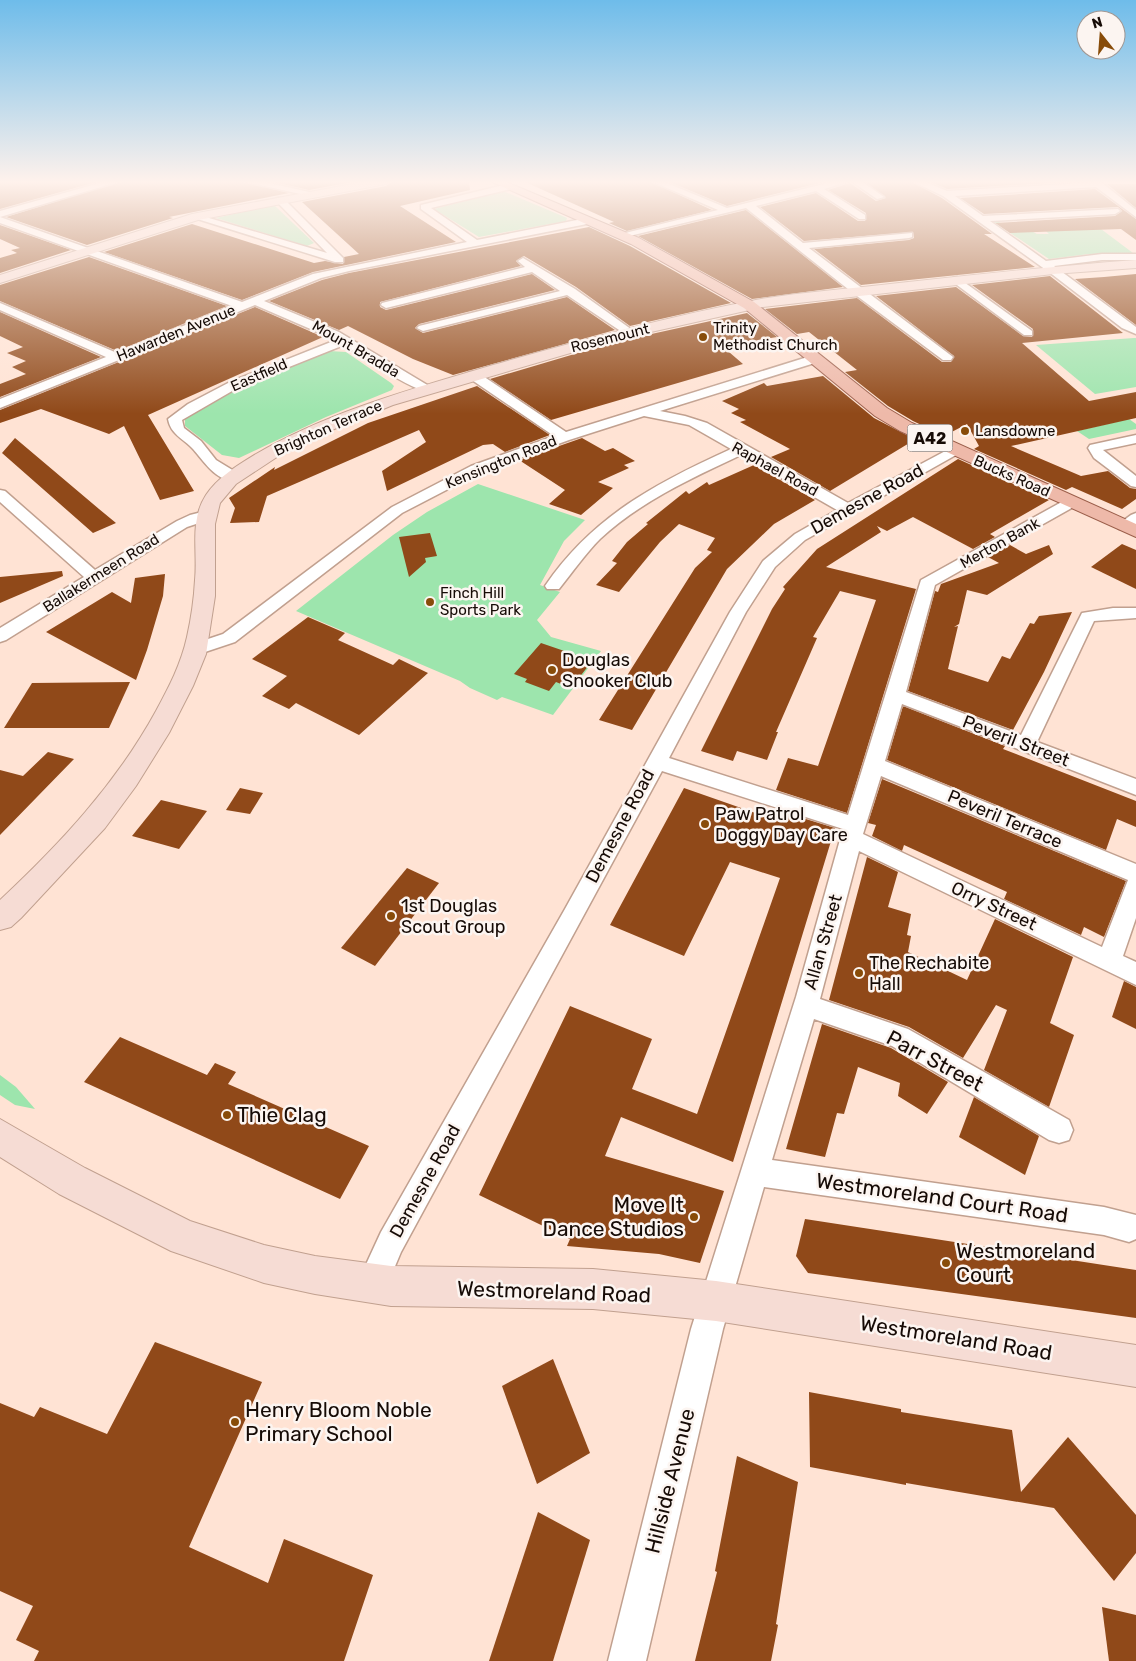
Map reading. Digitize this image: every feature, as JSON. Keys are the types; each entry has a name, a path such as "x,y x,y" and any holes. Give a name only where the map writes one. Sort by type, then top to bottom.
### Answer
{"main road":[{"path":"0,279 64,259"},
{"name":"A42","path":"669,259 749,305"},
{"name":"Rosemount","path":"473,376 629,332 749,305 957,280 1136,264"},
{"name":"Bucks Road","path":"749,305 890,418 956,451 1072,502 1132,525"},
{"name":"Brighton Terrace","path":"206,516 215,496 234,476 267,456 352,414 473,376"},
{"path":"0,918 64,856 124,787 155,736 181,686 196,649 206,578 206,516"},
{"name":"Westmoreland Road","path":"0,1137 72,1181 184,1238 264,1264 315,1275 372,1284 439,1288 593,1289 716,1301 1136,1366"}],"street":[{"path":"108,259 242,306"},
{"name":"Hawarden Avenue","path":"0,404 317,276 397,259"},
{"path":"520,259 571,291 629,332"},
{"path":"815,259 857,292 947,357"},
{"path":"1037,259 1126,326 1136,331"},
{"path":"1053,270 1096,259"},
{"path":"386,304 534,268"},
{"path":"957,280 1028,333"},
{"path":"424,328 571,291"},
{"name":"Mount Bradda","path":"255,301 307,321 346,340 381,364 428,389"},
{"path":"0,306 117,357"},
{"name":"Eastfield","path":"234,476 222,472 209,461 197,445 175,426 175,418 221,392 289,362 346,340"},
{"name":"Kensington Road","path":"196,649 229,638 397,510 476,469 564,437 814,359"},
{"path":"473,376 564,437"},
{"path":"697,395 699,410 705,426"},
{"name":"Raphael Road","path":"642,413 677,418 705,426 741,450 847,509"},
{"path":"1136,439 1095,448 1099,455 1136,483"},
{"path":"553,586 594,537 627,509 666,484 741,450"},
{"name":"Demesne Road","path":"372,1284 390,1242 573,916 655,761 738,612 769,564 800,537 847,509 956,451"},
{"path":"0,494 86,573 93,577"},
{"name":"Merton Bank","path":"927,582 1072,502"},
{"name":"Ballakermeen Road","path":"0,636 93,577 182,524 206,516"},
{"name":"Allan Street","path":"716,1301 854,831 896,695 927,582"},
{"path":"1026,745 1088,617 1113,613 1136,613"},
{"name":"Peveril Street","path":"896,695 1136,787"},
{"name":"Orry Street","path":"655,761 854,831 1136,974"},
{"name":"Peveril Terrace","path":"874,765 1136,874"},
{"path":"1110,961 1136,886"},
{"name":"Parr Street","path":"804,1004 899,1037 1059,1130"},
{"name":"Westmoreland Court Road","path":"755,1172 1095,1220 1129,1227"},
{"name":"Hillside Avenue","path":"627,1661 702,1349 716,1301"}],"green space":[{"path":"1136,338 1136,387 1095,394 1036,345"},
{"path":"329,351 346,352 391,383 394,386 392,390 326,417 239,458 222,455 185,426 185,418 255,379 292,362"},
{"path":"1129,419 1136,424 1136,429 1089,439 1077,431"},
{"name":"Finch Hill Sports Park","path":"478,484 585,520 564,541 540,585 560,592 537,620 551,637 601,651 553,715 502,697 497,700 470,688 460,681 296,611 393,535 427,512"},
{"path":"0,1075 16,1087 35,1109 15,1105 0,1095"}],"building":[{"path":"0,259 45,259 0,273"},
{"path":"84,259 93,259 227,306 117,351 0,301 0,285"},
{"path":"123,259 300,259 314,263 325,261 343,264 344,259 377,259 313,272 242,300"},
{"path":"425,259 520,259 516,261 521,266 380,302 380,307 386,310 532,274 555,290 419,324 415,328 423,333 567,297 615,330 453,375 413,359 348,326 339,330 269,301 322,280"},
{"path":"528,259 652,259 731,303 630,326 576,287"},
{"path":"679,259 807,259 843,287 752,299"},
{"path":"826,259 1022,259 1035,267 861,285"},
{"path":"1136,274 1136,325 1075,279 1104,277"},
{"path":"1050,276 1123,333 1022,343 1089,401 1136,392 1136,418 1011,446 1081,476 1108,471 1130,488 1136,489 1136,499 1122,509 1072,487 1066,490 974,449 979,446 967,424 944,436 913,421 888,406 845,372 857,370 809,332 797,334 765,309 857,298 942,362 951,362 954,356 876,296 956,287 1023,336 1032,337 1033,329 972,285"},
{"path":"255,307 323,337 148,415 194,491 160,500 124,426 109,434 41,409 0,423 0,410"},
{"path":"0,312 101,357 0,397 0,384 26,374 12,367 26,361 7,353 23,347 0,336"},
{"path":"747,313 777,337 722,346 743,364 551,420 490,379 615,342"},
{"path":"823,376 874,418 918,441 913,444 911,442 830,491 771,457 790,449 740,422 746,420 731,413 739,409 722,401 764,383 767,386"},
{"path":"477,386 550,435 505,452 493,444 483,445 387,491 382,471 426,442 419,430 267,496 259,522 230,523 235,508 229,498 275,467 274,470 368,423"},
{"path":"15,438 116,523 93,533 2,453"},
{"path":"582,438 605,451 613,448 635,461 624,465 629,468 598,482 613,488 581,515 549,504 565,490 519,460"},
{"path":"958,459 1049,500 990,534 995,537 973,549 913,517 887,531 877,526 881,532 826,567 916,589 847,813 776,790 788,758 818,766 876,600 840,591 813,637 817,638 776,732 778,732 767,760 737,751 733,761 701,751 772,609 785,589 783,587 817,549"},
{"path":"754,465 815,500 774,524 727,569 632,730 599,720 695,568 712,552 707,550 715,538 679,524 660,542 619,592 596,585 617,563 612,561 627,542 648,524 646,523 686,491 689,494 707,482 709,485"},
{"path":"430,533 437,556 425,558 426,562 409,577 399,537"},
{"path":"1122,544 1136,550 1136,589 1091,567"},
{"path":"1010,545 1026,554 1049,545 1053,554 987,595 967,590 959,624 954,627 958,626 948,669 988,682 1002,656 1010,659 1030,623 1034,624 1039,616 1072,612 1044,672 1013,730 908,691 935,591 938,592 941,584 999,563 988,557"},
{"path":"62,571 63,576 0,603 0,577"},
{"path":"165,574 163,596 136,680 46,632 112,592 131,603 135,578"},
{"path":"308,617 345,633 338,640 393,665 399,659 428,673 359,735 296,703 289,709 262,696 287,676 252,659"},
{"name":"Douglas Snooker Club","path":"541,643 576,655 573,659 589,665 571,688 556,682 549,691 525,682 527,679 514,674"},
{"path":"130,682 109,728 4,728 32,683"},
{"path":"903,706 1005,746 1003,749 1136,801 1136,827 1117,819 1106,850 887,760"},
{"path":"48,752 74,759 0,835 0,770 23,776"},
{"path":"882,779 1126,881 1104,937 1084,927 1081,935 1004,899 1007,892 904,845 902,851 872,836 876,825 868,823"},
{"path":"240,788 263,793 250,814 226,810"},
{"path":"684,788 767,817 770,808 835,828 733,1162 621,1117 605,1156 724,1191 700,1263 659,1254 567,1246 570,1239 479,1195 570,1006 652,1039 632,1089 697,1114 780,878 730,862 684,956 610,925"},
{"path":"161,800 207,811 179,849 132,836"},
{"path":"867,857 898,872 888,907 911,914 907,935 911,936 908,952 967,980 995,919 1073,957 1050,1023 1074,1035 1049,1107 984,1070 1007,1010 996,1005 963,1058 909,1027 829,1000"},
{"name":"1st Douglas Scout Group","path":"407,868 439,883 375,966 341,948"},
{"path":"1124,981 1136,987 1136,1029 1112,1017"},
{"path":"822,1024 891,1048 948,1082 927,1114 898,1096 900,1083 858,1067 844,1114 837,1113 825,1157 786,1149"},
{"name":"Thie Clag","path":"120,1037 207,1075 215,1063 236,1072 228,1084 369,1146 340,1199 84,1082"},
{"path":"974,1097 1039,1136 1025,1175 959,1137"},
{"name":"Westmoreland Court","path":"805,1219 1136,1270 1136,1318 808,1273 796,1256"},
{"path":"155,1342 262,1382 189,1547 268,1583 284,1539 373,1575 344,1661 34,1661 39,1651 16,1640 33,1606 0,1591 0,1403 34,1417 40,1407 107,1434"},
{"path":"553,1359 590,1453 537,1484 502,1386"},
{"path":"809,1392 901,1409 901,1412 1012,1430 1021,1492 1068,1437 1136,1515 1136,1553 1114,1581 1054,1508 906,1483 906,1485 810,1467"},
{"path":"737,1456 798,1482 776,1624 778,1625 771,1661 695,1661 717,1572 715,1571"},
{"path":"538,1512 590,1540 553,1661 489,1661"},
{"path":"1102,1607 1136,1615 1136,1661 1109,1661"}],"place":[{"name":"Trinity Methodist Church","path":"703,337"},
{"name":"Lansdowne","path":"965,431"},
{"name":"Finch Hill Sports Park","path":"430,602"},
{"name":"Douglas Snooker Club","path":"552,670"},
{"name":"Paw Patrol Doggy Day Care","path":"705,824"},
{"name":"1st Douglas Scout Group","path":"391,916"},
{"name":"The Rechabite Hall","path":"859,973"},
{"name":"Thie Clag","path":"227,1115"},
{"name":"Move It Dance Studios","path":"694,1217"},
{"name":"Westmoreland Court","path":"946,1263"},
{"name":"Henry Bloom Noble Primary School","path":"235,1422"}]}
